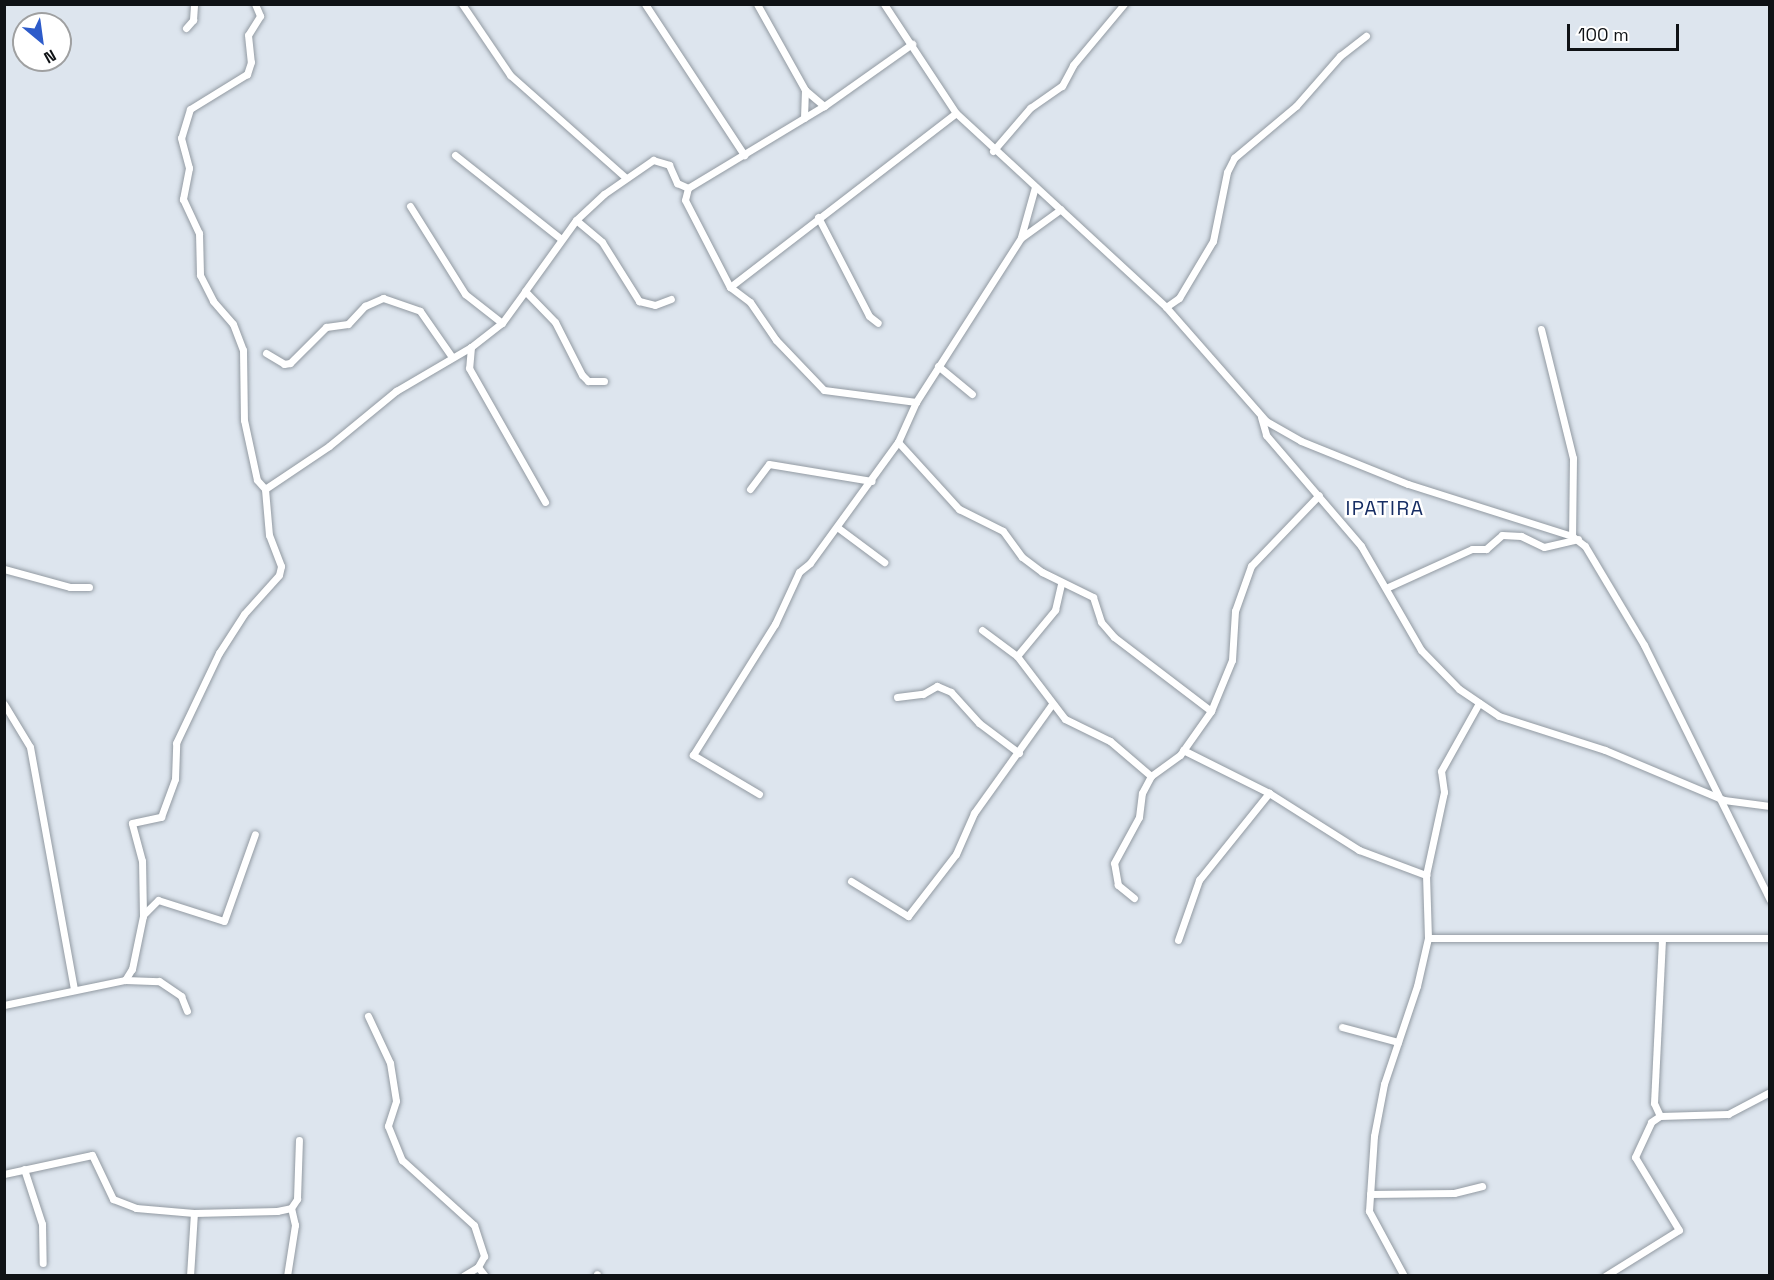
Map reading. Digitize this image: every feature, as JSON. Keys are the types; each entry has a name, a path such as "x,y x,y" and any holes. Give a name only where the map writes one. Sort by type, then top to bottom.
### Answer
{"street":[{"path":"186,28 193,20 194,4"},
{"path":"124,980 139,946 143,916 142,861 132,824 161,817 175,779 176,743 219,652 244,614 279,575 281,566 269,535 265,489 257,480 244,420 243,350 233,324 213,301 200,275 200,233 183,200 189,168 181,138 190,109 247,74 251,62 248,35 260,15 255,4"},
{"path":"462,4 510,75 625,177"},
{"path":"645,4 744,156"},
{"path":"757,4 806,90 824,106"},
{"path":"884,4 956,113 993,151 1061,209 1166,307 1263,422 1361,546 1421,650 1459,689 1499,716 1605,750 1724,800 1770,806"},
{"path":"993,151 1030,108 1062,86 1073,65 1124,4"},
{"path":"1166,307 1179,298 1213,241 1227,172 1234,158 1296,106 1340,56 1366,36"},
{"path":"912,44 824,106 688,188 685,200 730,286 750,302 776,340 824,390 916,402"},
{"path":"804,118 806,90"},
{"path":"730,286 956,113"},
{"path":"455,154 561,239"},
{"path":"265,489 329,446 396,391 471,347 502,323 576,220 625,177 661,159 677,183 688,188"},
{"path":"759,794 693,755 774,624 799,572 837,527 898,442 916,402 1021,238 1035,187"},
{"path":"410,206 465,294 502,323"},
{"path":"1021,238 1061,209"},
{"path":"818,217 869,316 878,323"},
{"path":"576,220 602,242 639,301 655,305 670,300"},
{"path":"525,291 555,322 582,375 588,381 604,381"},
{"path":"266,353 284,364 290,363 326,327 342,327 383,298 420,311 452,357"},
{"path":"1541,329 1573,458 1575,538"},
{"path":"471,347 469,368 545,502"},
{"path":"938,366 972,394"},
{"path":"1263,422 1301,441 1408,484 1575,538 1607,577 1724,800 1770,900"},
{"path":"898,442 959,509 1003,531 1022,557 1061,583 1093,597 1101,622 1114,637 1212,711"},
{"path":"750,489 768,464 872,481"},
{"path":"1134,898 1118,885 1114,863 1139,817 1142,793 1151,776 1183,750 1212,711 1232,660 1235,611 1251,566 1319,495"},
{"path":"837,527 884,562"},
{"path":"1386,588 1472,549 1486,549 1502,536 1521,536 1544,547 1575,538"},
{"path":"4,569 70,587 89,587"},
{"path":"1017,656 1055,610 1061,583"},
{"path":"982,630 1017,656 1043,685 1052,704 1065,719 1110,741 1151,776"},
{"path":"897,697 923,694 937,686 951,692 979,723 1019,753"},
{"path":"1404,1275 1369,1211 1376,1125 1428,938 1426,875 1444,792 1441,771 1479,703"},
{"path":"4,704 30,747 74,990"},
{"path":"851,881 908,916 956,854 974,813 1052,704"},
{"path":"1183,750 1269,793 1359,850 1426,875"},
{"path":"1178,940 1199,880 1269,793"},
{"path":"143,916 146,907 158,900 224,921 255,834"},
{"path":"1428,938 1770,938"},
{"path":"1660,1116 1654,1103 1662,939"},
{"path":"4,1005 124,980 159,981 181,996 187,1011"},
{"path":"368,1016 390,1063 396,1101 388,1126 402,1160 474,1225 484,1256 478,1268 463,1275"},
{"path":"1342,1027 1398,1042"},
{"path":"1605,1275 1678,1234 1635,1157 1637,1144 1660,1116 1728,1114 1770,1092"},
{"path":"287,1275 295,1225 291,1208 297,1199 298,1140"},
{"path":"4,1174 92,1155 113,1199 136,1208 194,1213 291,1208"},
{"path":"24,1169 42,1224 43,1263"},
{"path":"1370,1194 1454,1193 1482,1186"},
{"path":"190,1275 194,1213"},
{"path":"478,1268 485,1275"}],"district":[{"name":"IPATIRA","path":"1385,508"}]}
